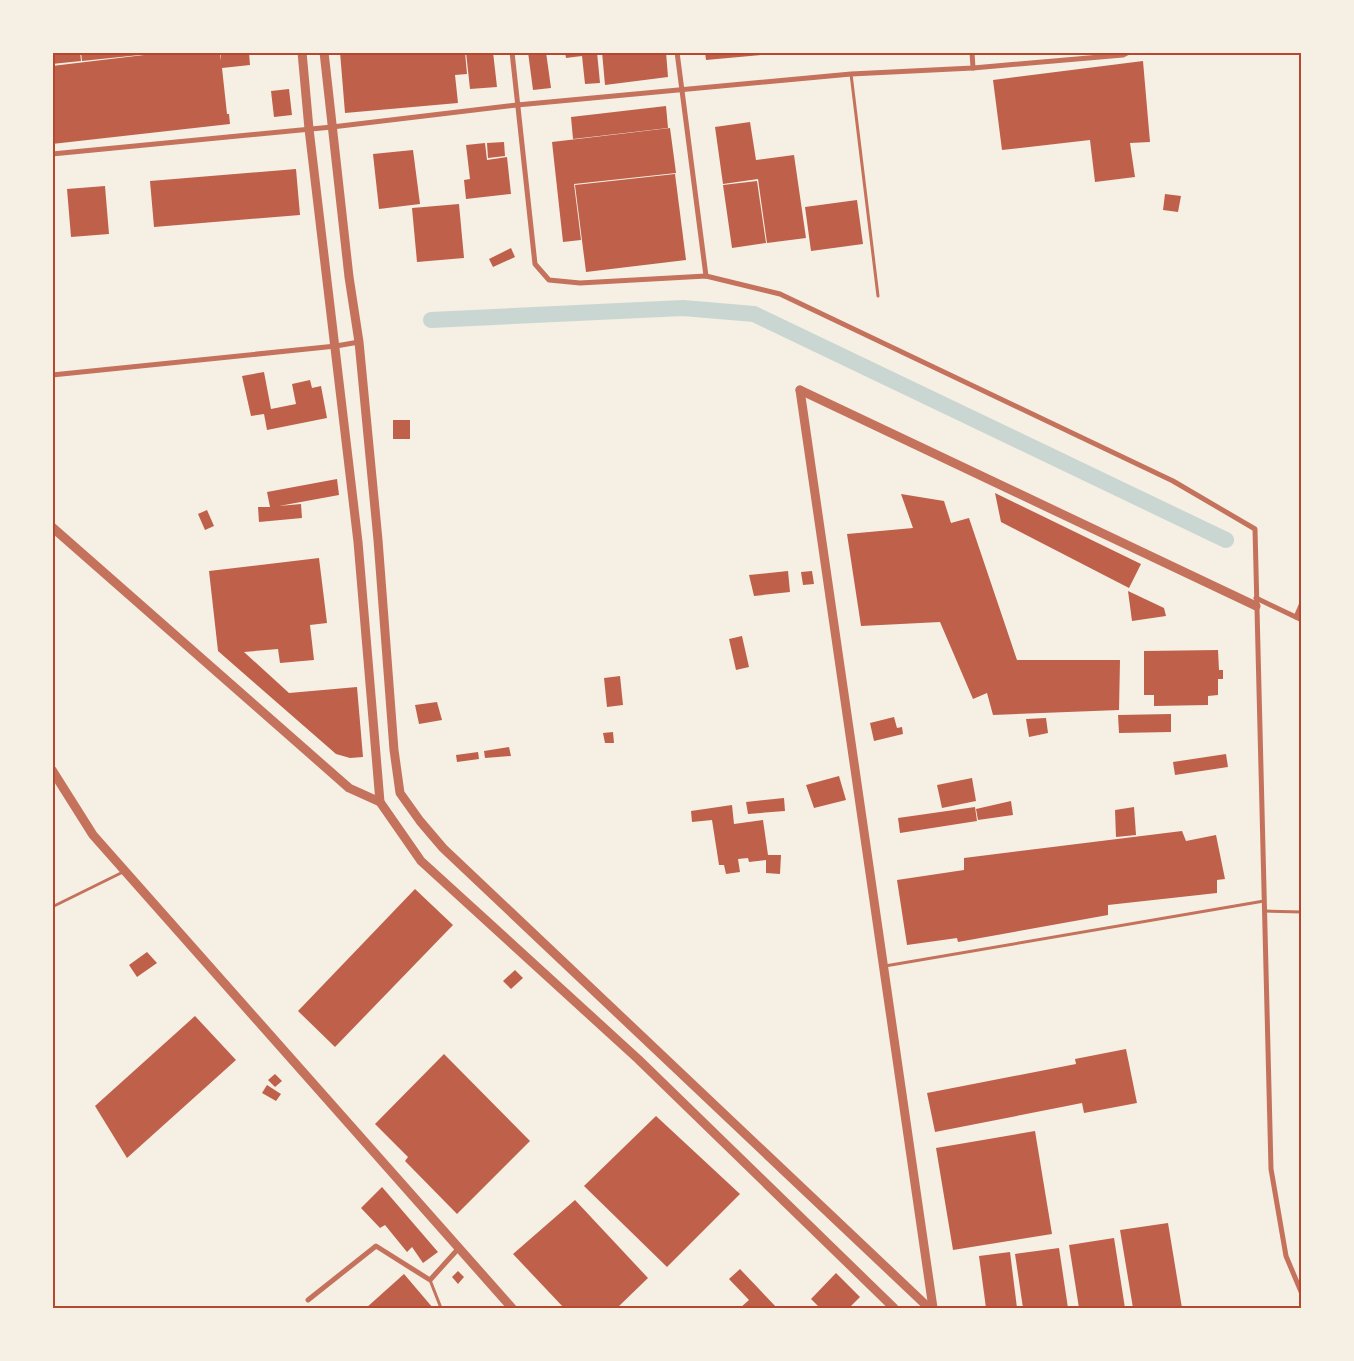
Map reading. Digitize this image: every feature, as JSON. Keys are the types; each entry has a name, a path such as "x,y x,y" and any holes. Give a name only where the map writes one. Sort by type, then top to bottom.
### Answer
{"street":[{"path":"302,52 309,129 358,542 380,802 421,860 638,1060 894,1308"},
{"path":"324,52 348,278 360,342 394,750 400,793 443,848 931,1308"},
{"path":"512,52 535,264 549,280 580,283 706,276 780,294 1173,481 1255,529 1271,1169 1286,1256 1302,1294"},
{"path":"677,52 706,276"},
{"path":"972,52 973,68"},
{"path":"52,154 332,127 517,104 851,74 973,68 1123,55 1130,52"},
{"path":"52,375 360,342"},
{"path":"931,1308 800,390 1256,602 1299,618 1302,603"},
{"path":"52,528 349,788 380,802"},
{"path":"52,770 93,835 512,1308"},
{"path":"308,1300 376,1246 430,1280 458,1249"}],"lane":[{"path":"851,74 878,296"},
{"path":"52,908 124,871"},
{"path":"883,966 1264,901"},
{"path":"1264,910 1302,912"},
{"path":"430,1280 440,1308"}],"building":[{"path":"52,52 80,52 81,61 52,64"},
{"path":"81,52 148,52 149,54 82,61"},
{"path":"169,52 220,52 221,61 221,52 249,52 250,65 222,68 227,114 229,114 230,124 52,144 52,66"},
{"path":"340,52 465,52 467,74 455,75 458,103 345,113"},
{"path":"466,52 493,52 497,87 470,89"},
{"path":"528,52 546,52 551,88 533,90"},
{"path":"565,52 597,52 600,83 585,84 582,56 566,58"},
{"path":"602,52 666,52 668,77 605,85"},
{"path":"705,52 773,52 773,54 706,60"},
{"path":"1143,61 1150,142 1130,143 1135,177 1095,182 1090,140 1002,150 993,80"},
{"path":"289,89 292,115 274,117 271,91"},
{"path":"666,106 668,128 573,139 571,117"},
{"path":"750,122 756,160 794,155 806,238 767,243 758,179 723,184 715,127"},
{"path":"670,128 676,173 574,184 581,240 563,242 552,142"},
{"path":"504,142 505,156 488,158 487,143"},
{"path":"485,143 487,160 507,157 511,194 466,199 464,180 470,179 466,145"},
{"path":"413,150 420,204 379,209 373,154"},
{"path":"296,169 300,215 154,227 150,181"},
{"path":"675,174 686,260 586,272 575,185"},
{"path":"757,181 766,243 732,248 723,185"},
{"path":"105,186 109,234 71,237 67,189"},
{"path":"1165,194 1181,196 1178,212 1163,210"},
{"path":"857,200 863,244 811,251 805,207"},
{"path":"459,204 464,258 417,262 412,208"},
{"path":"511,248 515,257 493,267 489,259"},
{"path":"264,372 271,409 296,404 292,384 310,380 312,388 321,386 327,418 267,430 264,414 251,416 242,376"},
{"path":"393,420 410,420 410,439 393,439"},
{"path":"337,479 339,495 279,506 301,504 302,518 259,522 258,507 270,507 267,492"},
{"path":"995,493 1141,564 1129,588 1001,522"},
{"path":"901,494 944,501 951,523 969,518 1017,660 1120,660 1119,710 993,715 987,693 973,699 940,622 861,626 847,534 913,528"},
{"path":"207,510 214,526 205,530 198,514"},
{"path":"319,558 327,623 310,625 314,660 280,663 278,649 244,652 289,693 357,687 363,757 350,758 336,754 218,651 209,571"},
{"path":"788,571 790,592 754,596 749,575"},
{"path":"812,571 814,584 803,585 801,572"},
{"path":"1128,591 1164,608 1166,616 1132,621"},
{"path":"742,636 749,667 736,670 729,639"},
{"path":"1218,650 1219,670 1223,670 1223,679 1218,679 1218,695 1208,696 1208,705 1154,706 1154,695 1144,695 1144,651"},
{"path":"620,676 623,705 607,707 604,678"},
{"path":"437,702 442,720 419,724 415,705"},
{"path":"1171,714 1171,732 1119,733 1118,715"},
{"path":"894,717 897,728 902,727 903,734 874,741 870,723"},
{"path":"1046,718 1048,733 1029,737 1026,719"},
{"path":"613,732 614,743 605,743 603,733"},
{"path":"509,747 511,756 485,758 484,751"},
{"path":"478,752 479,759 457,762 456,755"},
{"path":"1226,754 1228,767 1175,775 1173,762"},
{"path":"839,776 846,800 814,808 806,785"},
{"path":"972,778 976,801 942,808 937,785"},
{"path":"784,798 785,811 748,814 746,802"},
{"path":"1011,801 1013,815 978,820 976,809"},
{"path":"732,805 734,824 763,820 768,855 781,855 780,874 766,873 766,860 749,862 748,858 738,859 740,872 726,874 724,865 719,865 712,820 692,822 691,811"},
{"path":"975,807 977,821 900,833 898,818"},
{"path":"1134,807 1136,835 1116,837 1115,810"},
{"path":"1182,831 1186,841 1216,835 1225,879 1217,880 1217,893 1108,905 1108,915 958,942 957,938 907,945 897,880 964,870 964,858"},
{"path":"415,889 453,925 335,1047 298,1011"},
{"path":"147,952 157,963 137,977 129,965"},
{"path":"515,970 523,978 511,989 503,981"},
{"path":"195,1016 236,1060 127,1158 95,1106"},
{"path":"1126,1049 1137,1103 1084,1113 1082,1103 935,1132 927,1093 1076,1064 1075,1059"},
{"path":"444,1054 530,1141 457,1214 405,1161 408,1157 375,1124"},
{"path":"275,1074 282,1081 275,1087 268,1080"},
{"path":"267,1085 281,1094 276,1101 262,1093"},
{"path":"656,1116 740,1194 667,1267 584,1186"},
{"path":"1035,1131 1052,1234 953,1250 936,1148"},
{"path":"382,1187 438,1252 423,1263 412,1247 407,1252 385,1225 380,1228 361,1208"},
{"path":"575,1200 648,1278 617,1308 564,1308 513,1254"},
{"path":"1168,1223 1182,1308 1133,1308 1120,1230"},
{"path":"1114,1238 1125,1308 1079,1308 1069,1245"},
{"path":"1059,1248 1068,1308 1023,1308 1015,1254"},
{"path":"1010,1252 1017,1308 986,1308 979,1256"},
{"path":"740,1269 777,1308 740,1308 749,1300 729,1279"},
{"path":"458,1271 464,1277 458,1284 452,1277"},
{"path":"836,1273 860,1297 849,1308 820,1308 811,1299"},
{"path":"404,1274 433,1308 366,1308"}],"waterway":[{"path":"431,320 683,308 754,314 1226,540"}]}
